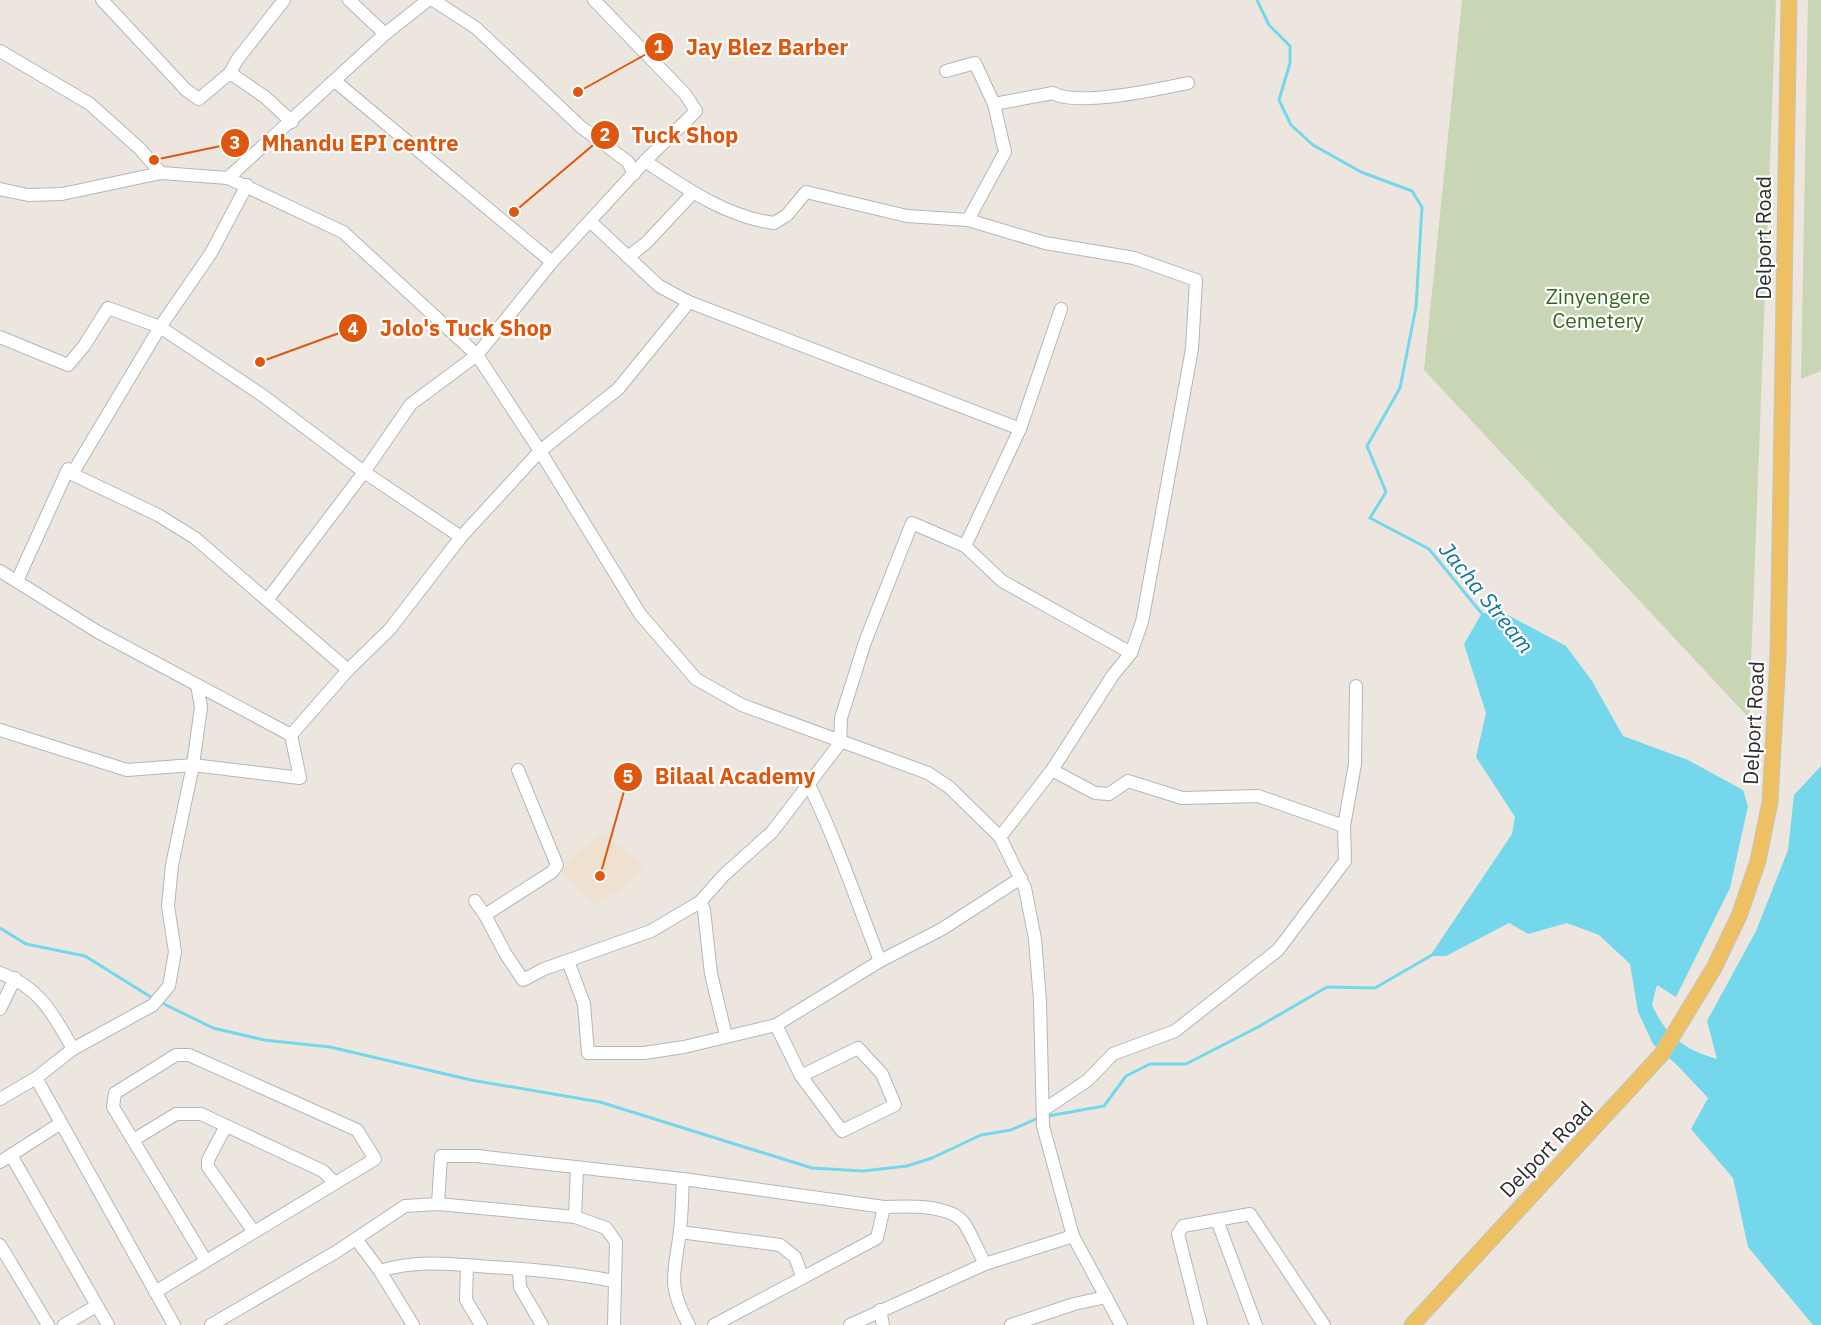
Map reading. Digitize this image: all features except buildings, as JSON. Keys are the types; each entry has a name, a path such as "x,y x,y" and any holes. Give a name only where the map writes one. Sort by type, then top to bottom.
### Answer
{"main road":[{"name":"Delport Road","path":"1412,1325 1660,1055 1714,968 1739,916 1758,861 1770,802 1782,500 1784,202 1789,0"}],"street":[{"path":"102,0 186,90 199,99 230,73 237,60 284,0"},
{"path":"349,0 385,34"},
{"path":"228,178 336,82 385,34 428,0"},
{"path":"433,0 476,28 581,127 628,162 634,174"},
{"path":"268,599 364,472 411,404 477,355 552,262 645,161 696,111 685,94 594,0"},
{"path":"605,9 615,0"},
{"path":"0,51 90,104 140,149 161,173"},
{"path":"946,71 975,63 994,104 1005,152 968,220"},
{"path":"230,73 265,97 292,122"},
{"path":"336,82 552,262"},
{"path":"994,104 1053,93 1061,98 1101,97 1188,83"},
{"path":"645,161 693,193 755,221 774,224 787,215 806,192 907,216 968,220 1045,243 1134,258 1196,280 1192,349 1142,622 1131,653 1113,675 1052,770 1000,837"},
{"path":"0,189 28,195 62,194 161,173 228,178 248,185 343,232 477,355 540,451 640,614 696,679 742,705 840,743 928,773 949,787 1000,837 1020,878 1035,939 1045,1109 1043,1126 1073,1236 1121,1325"},
{"path":"72,474 160,327 211,253 248,185"},
{"path":"628,257 646,243 693,193"},
{"path":"591,222 659,286 689,302 1020,429"},
{"path":"291,735 348,670 390,629 461,537 540,451 618,389 689,302"},
{"path":"0,337 68,365 84,346 108,308 160,327 262,395 364,472 461,537"},
{"path":"965,546 1020,429 1061,309"},
{"path":"17,581 68,469 72,474 158,514 186,532 268,599 348,670"},
{"path":"475,901 505,953 524,980 568,961 651,931 700,902 724,875 772,832 840,743 841,718 865,642 912,523 965,546 1002,581 1131,653"},
{"path":"0,571 98,632 291,735"},
{"path":"0,1099 36,1078 74,1049 158,1000 169,986 175,952 168,906 172,865 193,765 201,707 197,685"},
{"path":"1045,1109 1088,1080 1113,1054 1175,1031 1278,950 1345,861 1344,826 1355,764 1356,686"},
{"path":"0,730 127,770 193,765 300,778 291,735"},
{"path":"485,915 552,872 557,865 518,770"},
{"path":"1052,770 1095,793 1109,794 1128,782 1182,798 1258,796 1344,826"},
{"path":"809,785 844,860 850,885 880,961"},
{"path":"568,961 584,1004 588,1053 645,1053 776,1025 880,961 942,929 1020,878"},
{"path":"700,902 704,910 711,974 726,1036"},
{"path":"0,973 15,978 47,1003 74,1049"},
{"path":"0,1009 15,978"},
{"path":"776,1025 801,1076 842,1131 896,1105 882,1074 858,1048 801,1076"},
{"path":"155,1292 206,1262 334,1182 375,1159 357,1130 189,1055 176,1055 115,1093 114,1107 206,1262"},
{"path":"36,1078 174,1325"},
{"path":"135,1140 176,1114 201,1114 323,1171 334,1182"},
{"path":"61,1123 5,1159 108,1325"},
{"path":"226,1126 208,1160 208,1167 254,1232"},
{"path":"438,1204 441,1156 477,1156 683,1179 884,1207 913,1205 952,1214 963,1221 985,1264"},
{"path":"574,1217 578,1168"},
{"path":"683,1179 680,1232 672,1268 678,1305 689,1325"},
{"path":"211,1325 356,1239 405,1206 438,1204 574,1217 606,1228 616,1242 614,1325"},
{"path":"714,1325 802,1276 878,1238 884,1207"},
{"path":"1201,1325 1178,1234 1183,1226 1250,1214 1324,1325"},
{"path":"1217,1220 1256,1325"},
{"path":"680,1232 780,1245 795,1257 802,1276"},
{"path":"850,1325 985,1264 1073,1236"},
{"path":"356,1239 380,1271 413,1325"},
{"path":"0,1245 48,1325"},
{"path":"380,1271 401,1264 430,1261 614,1281"},
{"path":"467,1265 466,1300 481,1325"},
{"path":"519,1269 520,1287 542,1325"},
{"path":"1011,1325 1106,1297"},
{"path":"64,1325 96,1306"},
{"path":"880,1310 883,1325"}],"shaded area":[{"path":"602,833 644,866 625,887 594,905 558,869"}],"green space":[{"name":"Zinyengere Cemetery","path":"1462,0 1776,0 1749,718 1424,370"},
{"path":"1808,0 1821,0 1821,371 1801,379"}],"water":[{"path":"1482,613 1506,614 1566,646 1592,681 1623,736 1688,760 1743,790 1748,806 1730,888 1676,997 1657,985 1652,1005 1670,1033 1695,1051 1717,1059 1707,1021 1756,931 1788,850 1794,795 1821,766 1821,1325 1813,1325 1748,1247 1733,1178 1691,1129 1708,1098 1677,1065 1653,1044 1638,1012 1630,964 1599,935 1567,923 1528,934 1509,923 1446,956 1430,956 1512,834 1515,817 1476,757 1486,713 1464,644"}],"waterway":[{"name":"Jacha Stream","path":"1257,0 1269,25 1290,46 1290,63 1279,100 1291,125 1313,145 1361,172 1412,191 1422,207 1416,307 1400,388 1367,446 1386,492 1370,518 1429,549 1483,615"},
{"path":"0,928 26,944 85,956 154,999"},
{"path":"1048,1116 1104,1106 1126,1076 1150,1064 1186,1064 1258,1027 1327,987 1375,988 1432,955"},
{"path":"160,1002 213,1028 264,1040 330,1047 471,1080 600,1102 812,1168 863,1171 907,1166 932,1158 981,1135 1011,1130 1038,1118"}],"place":[{"name":"Jay Blez Barber","path":"578,92"},
{"name":"Mhandu EPI centre","path":"154,160"},
{"name":"Tuck Shop","path":"514,212"},
{"name":"Jolo's Tuck Shop","path":"260,362"},
{"name":"Bilaal Academy","path":"600,876"}]}
